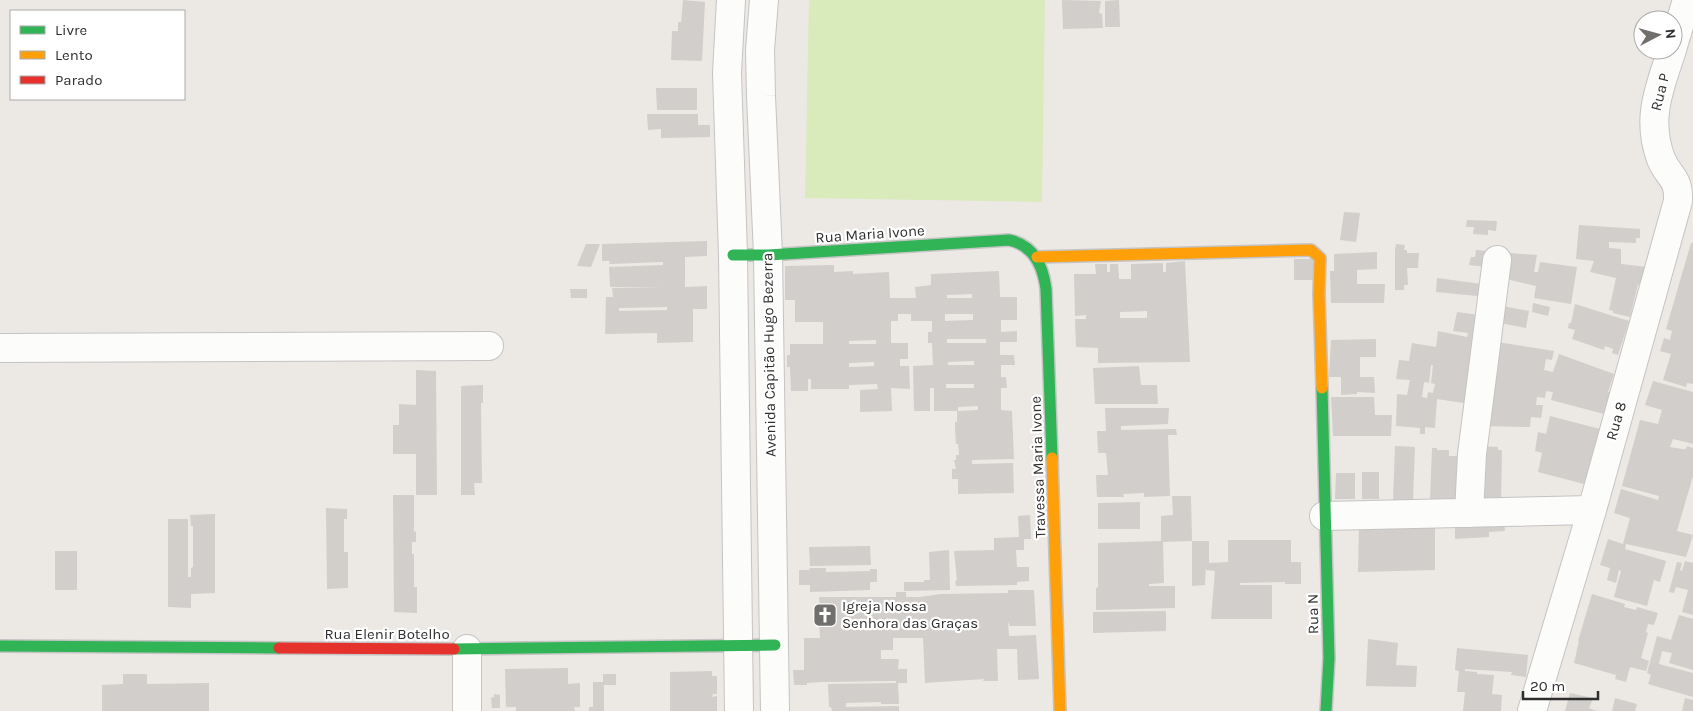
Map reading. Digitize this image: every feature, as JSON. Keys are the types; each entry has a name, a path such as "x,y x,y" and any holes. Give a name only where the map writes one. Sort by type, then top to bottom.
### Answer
{"street":[{"path":"731,0 727,73 733,255 739,711"},
{"name":"Avenida Capitão Hugo Bezerra","path":"764,0 760,50 760,96 768,255 775,711"},
{"path":"1683,13 1687,0"},
{"name":"Rua P","path":"1654,135 1656,101 1669,60"},
{"name":"Rua 8","path":"1532,711 1592,510 1678,201 1679,189 1662,162 1654,135"},
{"name":"Rua Maria Ivone","path":"733,255 768,255 1010,240"},
{"name":"Travessa Maria Ivone","path":"1010,240 1021,242 1037,257 1046,280 1060,711"},
{"name":"Rua N","path":"1037,257 1305,249 1311,250 1320,258 1319,294 1329,658 1326,711"},
{"path":"1469,513 1472,454 1497,260"},
{"path":"0,348 489,346"},
{"path":"1324,516 1592,510"},
{"name":"Rua Elenir Botelho","path":"0,646 467,649 774,645"},
{"path":"467,649 467,711"}],"green space":[{"path":"809,0 1045,0 1042,202 805,198"}],"building":[{"path":"683,0 705,2 702,61 671,60 672,31 678,31 678,22 681,22"},
{"path":"1062,0 1101,1 1099,13 1102,14 1103,28 1063,29"},
{"path":"1119,0 1120,27 1105,27 1105,1"},
{"path":"656,88 697,88 697,110 657,110"},
{"path":"647,114 698,114 698,125 710,125 710,137 661,138 661,129 648,130"},
{"path":"1344,212 1360,213 1356,242 1340,240"},
{"path":"1467,220 1497,221 1496,231 1488,230 1488,235 1473,234 1474,227 1466,227"},
{"path":"1579,225 1640,229 1640,238 1636,238 1636,243 1609,242 1609,248 1621,249 1621,264 1647,267 1643,285 1638,284 1630,317 1613,313 1613,311 1609,310 1616,278 1590,272 1594,261 1576,259"},
{"path":"707,241 707,256 685,257 685,287 707,286 707,309 693,309 693,342 657,343 657,333 605,334 606,297 613,297 612,288 664,287 610,287 609,267 663,265 663,262 609,264 610,261 602,261 602,244","holes":["667,307 667,310 619,311 619,308"]},
{"path":"1691,243 1693,243 1693,384 1687,383 1686,387 1663,380 1671,354 1660,351 1664,338 1670,340 1672,331 1666,329"},
{"path":"586,244 600,244 591,267 577,266"},
{"path":"1396,244 1405,245 1404,250 1407,250 1407,253 1419,253 1418,268 1407,268 1408,285 1404,285 1404,290 1395,290"},
{"path":"1476,250 1488,251 1487,267 1469,265 1471,257 1475,257"},
{"path":"1377,252 1377,269 1357,270 1357,284 1385,284 1384,303 1331,303 1330,271 1334,271 1334,254"},
{"path":"1510,253 1537,255 1534,272 1538,272 1540,262 1577,267 1571,304 1534,298 1536,286 1506,279"},
{"path":"1294,259 1315,259 1314,280 1294,280"},
{"path":"1185,261 1190,362 1098,363 1098,348 1076,347 1075,319 1086,319 1086,315 1075,316 1074,274 1096,274 1095,264 1107,264 1107,272 1110,272 1110,264 1118,264 1119,279 1131,279 1131,264 1163,263 1163,272 1166,272 1166,263","holes":["1147,311 1147,318 1120,318 1120,312"]},
{"path":"834,265 834,272 853,271 853,274 889,272 890,298 916,298 915,287 931,285 931,274 999,271 1000,297 1017,297 1017,320 1001,320 1001,332 1017,331 1017,342 1000,342 1000,355 1014,355 1015,365 1001,365 1001,377 1006,377 1007,388 1001,388 1001,410 1012,411 1014,459 972,460 972,464 1013,463 1014,493 958,494 958,479 952,479 952,469 956,469 954,460 956,460 956,455 959,455 955,427 957,411 934,411 934,388 930,388 930,411 914,411 913,366 933,365 932,343 928,343 928,332 932,332 932,321 911,321 911,314 898,314 898,321 891,321 891,343 908,343 908,359 900,359 900,366 909,366 910,389 891,388 892,411 860,412 860,390 878,389 877,384 849,385 849,389 811,389 811,379 808,379 808,391 791,391 790,367 787,367 787,355 790,355 790,344 823,344 823,322 795,322 795,300 785,300 785,266","holes":["972,294 972,298 947,298 947,295","945,314 973,314 973,320 945,321","947,339 986,339 986,343 947,343","876,340 876,344 849,344 849,341","974,361 974,365 948,365 948,362","874,362 874,366 849,367 849,363","946,384 974,384 974,388 946,388","978,406 978,410 958,411 958,407"]},
{"path":"1437,278 1489,285 1488,297 1436,292"},
{"path":"570,289 587,289 587,298 571,298"},
{"path":"1533,303 1550,307 1548,316 1532,312"},
{"path":"1575,304 1629,321 1618,355 1612,353 1613,349 1605,346 1604,350 1572,339 1575,330 1568,328"},
{"path":"1502,306 1529,311 1526,328 1500,323"},
{"path":"1457,312 1486,316 1470,404 1437,399 1435,428 1425,427 1425,434 1420,434 1420,428 1396,426 1397,394 1407,395 1410,380 1396,379 1399,360 1409,361 1412,343 1436,347 1438,331 1467,337 1468,333 1453,331","holes":["1431,365 1433,365 1431,383 1435,384 1433,393 1428,392 1427,398 1422,397 1424,382 1429,383"]},
{"path":"1376,339 1376,357 1360,357 1360,377 1374,377 1375,393 1357,392 1357,394 1341,395 1341,377 1329,377 1331,340"},
{"path":"1497,342 1554,351 1552,360 1546,359 1544,370 1553,372 1559,354 1614,374 1604,414 1551,400 1553,392 1546,391 1545,398 1537,397 1536,405 1543,405 1541,418 1531,417 1530,427 1483,426"},
{"path":"1139,366 1141,385 1157,385 1158,404 1095,404 1093,368"},
{"path":"416,370 436,371 437,495 416,495 416,454 393,454 393,425 399,425 399,404 416,405"},
{"path":"1653,381 1693,392 1693,444 1673,439 1670,447 1686,449 1687,446 1693,448 1693,476 1677,531 1693,535 1686,557 1626,544 1625,549 1666,561 1660,582 1654,580 1647,606 1614,597 1621,571 1619,570 1616,583 1607,580 1610,568 1600,565 1608,539 1623,544 1630,518 1614,513 1621,489 1658,500 1659,496 1622,486 1640,420 1658,424 1662,410 1645,405"},
{"path":"483,385 483,403 481,403 482,483 474,483 475,495 461,495 461,386"},
{"path":"1331,397 1374,397 1375,415 1392,415 1391,436 1333,436"},
{"path":"1105,408 1169,408 1168,424 1121,426 1121,430 1176,429 1177,435 1168,435 1170,496 1144,497 1144,493 1123,494 1124,497 1097,497 1096,475 1108,475 1106,453 1098,453 1097,431 1106,431"},
{"path":"1550,416 1600,429 1584,484 1538,472 1542,453 1535,451 1538,432 1546,434"},
{"path":"1395,446 1415,447 1413,501 1393,501"},
{"path":"1482,446 1498,447 1498,450 1502,450 1501,500 1481,500"},
{"path":"1432,448 1449,450 1449,456 1465,456 1465,500 1430,500"},
{"path":"1362,472 1379,472 1379,499 1362,499"},
{"path":"1336,473 1355,473 1355,499 1335,499"},
{"path":"393,495 414,495 414,532 416,531 416,542 412,542 412,554 414,554 414,587 417,587 417,613 394,612"},
{"path":"1172,496 1191,496 1192,541 1163,542 1164,583 1149,584 1149,586 1175,586 1175,608 1096,610 1098,543 1161,541 1161,516 1173,515"},
{"path":"1140,502 1140,529 1098,529 1098,503"},
{"path":"326,508 347,509 347,519 344,519 344,552 348,552 348,588 327,589"},
{"path":"215,514 215,593 191,594 191,608 168,607 168,519 188,519 188,577 191,577 191,568 193,567 193,526 191,526 190,515"},
{"path":"1030,515 1031,539 1024,539 1024,550 1016,550 1017,567 1029,567 1029,581 1017,582 1017,585 956,586 954,551 994,550 994,538 1019,537 1018,516"},
{"path":"1504,519 1505,531 1489,532 1489,537 1455,539 1455,520"},
{"path":"1435,521 1435,570 1358,572 1359,523"},
{"path":"1228,540 1291,540 1291,562 1301,562 1301,584 1285,584 1285,582 1240,583 1240,585 1272,585 1272,619 1211,619 1215,571 1206,570 1206,563 1205,585 1192,586 1192,541 1209,541 1209,563 1228,562"},
{"path":"870,546 871,565 810,566 809,547"},
{"path":"949,550 950,590 904,591 904,582 924,582 924,580 930,580 929,552"},
{"path":"55,551 77,551 77,590 55,590"},
{"path":"1685,561 1693,563 1693,615 1682,612 1688,590 1676,587 1674,593 1669,592 1677,562 1682,563 1680,570 1682,571"},
{"path":"809,568 826,568 826,572 870,571 870,569 877,569 877,582 870,582 870,590 810,592 810,585 799,585 799,570 810,570"},
{"path":"1008,590 1034,590 1036,626 1010,626 1008,622 1009,636 1036,635 1039,679 1018,680 1017,649 997,649 998,681 983,681 984,679 925,683 923,638 893,638 893,650 881,650 881,659 899,659 898,669 907,669 907,683 898,683 899,704 881,704 881,702 846,703 846,707 899,706 899,711 832,711 831,707 829,707 828,684 896,683 896,681 822,682 794,685 793,670 804,670 804,638 820,638 819,620 813,620 813,610 820,609 819,597 896,597 896,592 906,592 906,597 919,597 941,594 1008,593"},
{"path":"1592,594 1625,604 1624,607 1636,610 1637,607 1658,613 1654,625 1648,624 1646,632 1648,633 1641,658 1649,661 1646,671 1630,667 1626,682 1615,679 1616,675 1574,663 1578,641"},
{"path":"1166,611 1166,631 1093,633 1093,612"},
{"path":"1679,615 1693,619 1693,670 1669,663 1672,653 1662,651 1659,664 1693,673 1693,697 1648,684 1651,675 1647,673 1657,636 1671,640"},
{"path":"1368,639 1398,643 1396,665 1417,666 1416,687 1366,686"},
{"path":"1457,648 1528,655 1526,677 1511,675 1512,672 1465,669 1465,671 1477,672 1477,674 1494,675 1492,694 1502,695 1501,711 1463,711 1465,692 1457,692 1459,671 1455,670"},
{"path":"568,668 568,684 580,683 580,707 574,707 575,711 516,711 516,707 506,707 505,669"},
{"path":"712,671 712,676 717,676 717,694 713,694 712,697 717,696 717,711 670,711 670,672"},
{"path":"123,674 147,674 147,684 209,683 209,711 102,711 102,685 123,684"},
{"path":"603,674 616,674 616,685 604,685 604,711 589,711 589,707 593,707 593,682 603,682"},
{"path":"1570,693 1593,698 1589,708 1597,711 1565,711"},
{"path":"494,694 500,695 500,708 492,708 491,698 494,697"},
{"path":"1615,698 1637,704 1635,711 1612,711"},
{"path":"1685,698 1693,700 1693,711 1682,711"}],"traffic: fast":[{"path":"733,255 768,255 1009,240 1025,247 1040,265 1046,289 1052,458"},
{"path":"1322,388 1329,658 1326,711"},
{"path":"454,649 775,645"},
{"path":"0,646 279,648"}],"traffic: slow":[{"path":"1037,257 1311,250 1320,258 1319,294 1322,388"},
{"path":"1052,458 1060,711"}],"traffic: jam":[{"path":"279,648 454,649"}],"place":[{"name":"Igreja Nossa Senhora das Graças","path":"825,615"}]}
